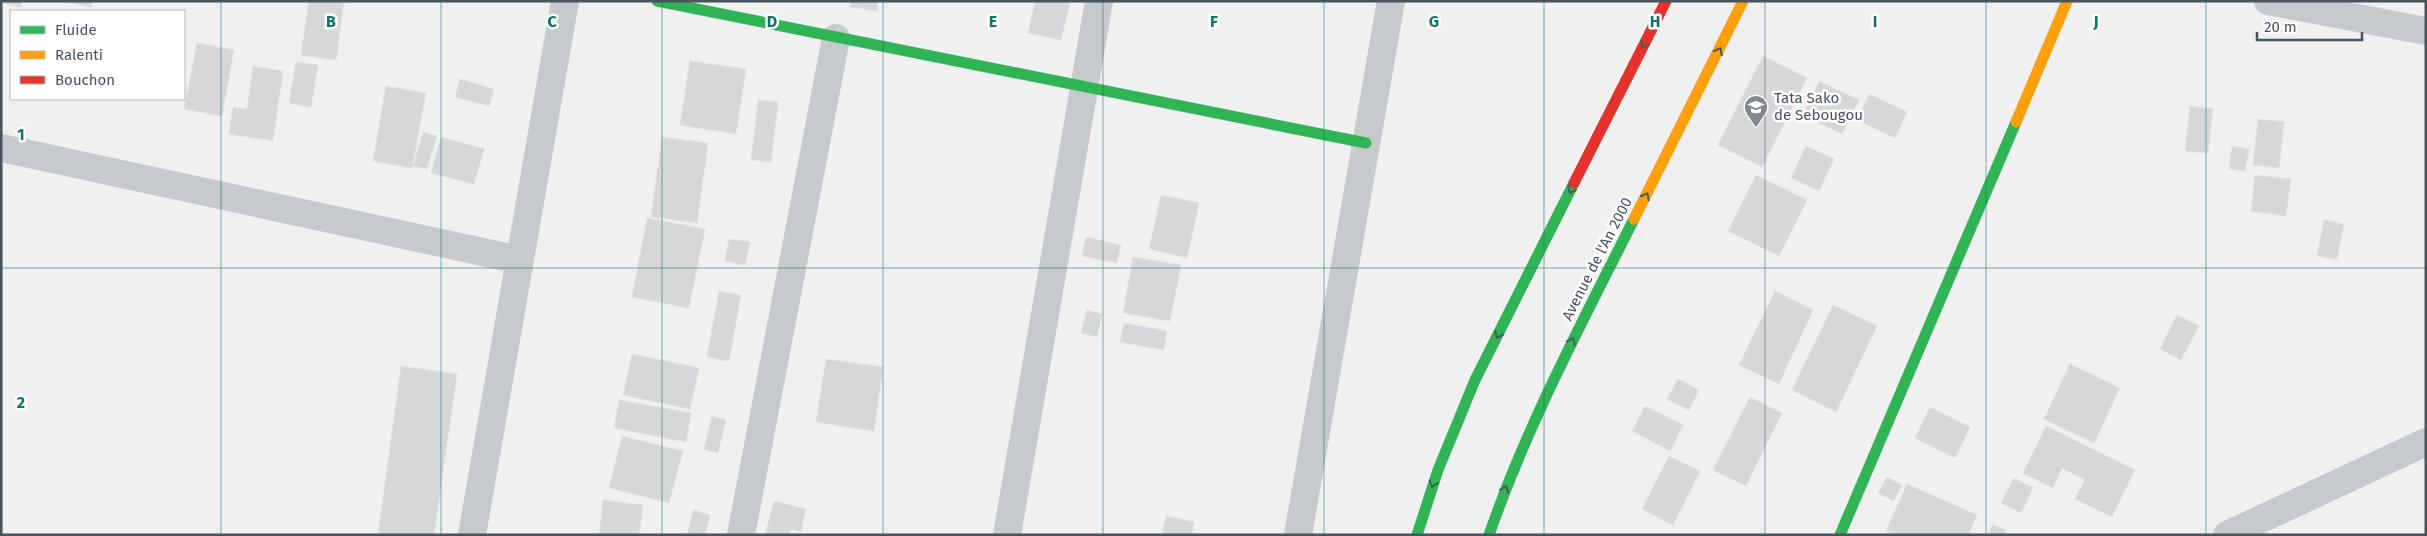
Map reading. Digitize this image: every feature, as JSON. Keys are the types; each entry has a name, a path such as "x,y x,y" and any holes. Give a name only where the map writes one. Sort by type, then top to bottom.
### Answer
{"street":[{"path":"472,535 565,1"},
{"path":"657,1 1366,143"},
{"path":"1007,535 1099,1"},
{"path":"1298,535 1391,1"},
{"path":"1417,535 1438,470 1475,380 1666,1"},
{"name":"Avenue de l'An 2000","path":"1489,535 1504,491 1542,402 1744,1"},
{"path":"1840,535 2067,1"},
{"path":"2268,1 2426,31"},
{"path":"741,535 836,38"},
{"path":"1,148 520,260"},
{"path":"2227,535 2426,442"}],"building":[{"path":"1,1 22,1 21,7 1,3"},
{"path":"62,1 92,1 91,7"},
{"path":"309,1 344,1 336,60 301,55"},
{"path":"850,1 878,1 877,11 850,7"},
{"path":"1035,1 1070,3 1061,40 1028,33"},
{"path":"197,43 234,50 222,116 184,109"},
{"path":"1763,56 1807,78 1762,167 1718,145"},
{"path":"690,61 746,69 736,134 680,125"},
{"path":"296,62 318,65 311,107 289,103"},
{"path":"253,66 283,71 273,141 229,134 233,107 247,109"},
{"path":"460,79 494,89 489,106 455,97"},
{"path":"1819,81 1859,100 1842,134 1803,115"},
{"path":"386,86 426,93 412,168 373,161"},
{"path":"1869,94 1907,112 1895,138 1857,120"},
{"path":"758,100 778,102 771,162 751,160"},
{"path":"2190,106 2213,109 2208,153 2185,151"},
{"path":"2258,119 2284,122 2279,168 2253,165"},
{"path":"423,132 437,136 427,169 413,166"},
{"path":"441,137 484,149 474,184 431,173"},
{"path":"662,137 708,143 697,223 651,217"},
{"path":"1806,146 1834,159 1819,191 1791,178"},
{"path":"2232,146 2249,149 2245,171 2229,169"},
{"path":"1756,175 1807,200 1779,256 1728,231"},
{"path":"2255,175 2291,179 2286,216 2251,211"},
{"path":"1161,195 1199,203 1187,258 1149,249"},
{"path":"647,218 705,229 689,308 632,297"},
{"path":"2324,220 2344,224 2337,259 2317,256"},
{"path":"1086,237 1121,245 1117,263 1082,256"},
{"path":"729,239 750,242 745,265 725,261"},
{"path":"1133,257 1181,265 1170,321 1123,313"},
{"path":"719,291 741,295 729,361 707,357"},
{"path":"1775,291 1813,310 1779,384 1739,365"},
{"path":"1833,305 1877,326 1836,412 1792,390"},
{"path":"1087,310 1102,314 1097,337 1081,333"},
{"path":"2177,315 2199,326 2181,360 2160,349"},
{"path":"1124,323 1167,331 1164,350 1120,342"},
{"path":"632,354 699,368 690,409 623,395"},
{"path":"826,359 883,367 874,431 816,422"},
{"path":"2070,364 2120,388 2094,443 2044,419"},
{"path":"401,366 457,374 434,535 378,535"},
{"path":"1678,379 1699,390 1689,410 1667,399"},
{"path":"1750,397 1782,413 1746,486 1713,470"},
{"path":"619,400 691,413 686,442 614,428"},
{"path":"1645,406 1683,425 1670,451 1632,431"},
{"path":"1930,407 1970,427 1955,458 1915,438"},
{"path":"712,416 726,420 718,453 704,449"},
{"path":"2046,426 2135,470 2112,517 2075,499 2085,480 2062,468 2053,488 2023,473"},
{"path":"622,436 683,451 669,503 609,488"},
{"path":"1669,456 1700,471 1673,525 1642,509"},
{"path":"1887,477 1902,485 1894,501 1878,493"},
{"path":"2014,478 2033,488 2021,513 2001,503"},
{"path":"1907,484 1977,515 1968,535 1895,535 1886,531"},
{"path":"603,500 643,505 639,535 599,535"},
{"path":"774,501 806,509 801,532 791,529 789,535 765,535"},
{"path":"693,510 710,515 705,535 687,535"},
{"path":"1166,516 1194,522 1192,535 1162,535"},
{"path":"1992,525 2006,530 2004,535 1988,535"}],"traffic: fast":[{"path":"657,1 1366,143"},
{"path":"1840,535 2016,122"},
{"path":"1417,535 1438,470 1475,380 1574,183"},
{"path":"1489,535 1520,454 1538,414 1634,219"}],"traffic: slow":[{"path":"1634,219 1743,1"},
{"path":"2016,122 2067,1"}],"traffic: jam":[{"path":"1574,183 1666,1"}],"place":[{"name":"Tata Sako de Sebougou","path":"1756,128"}]}
